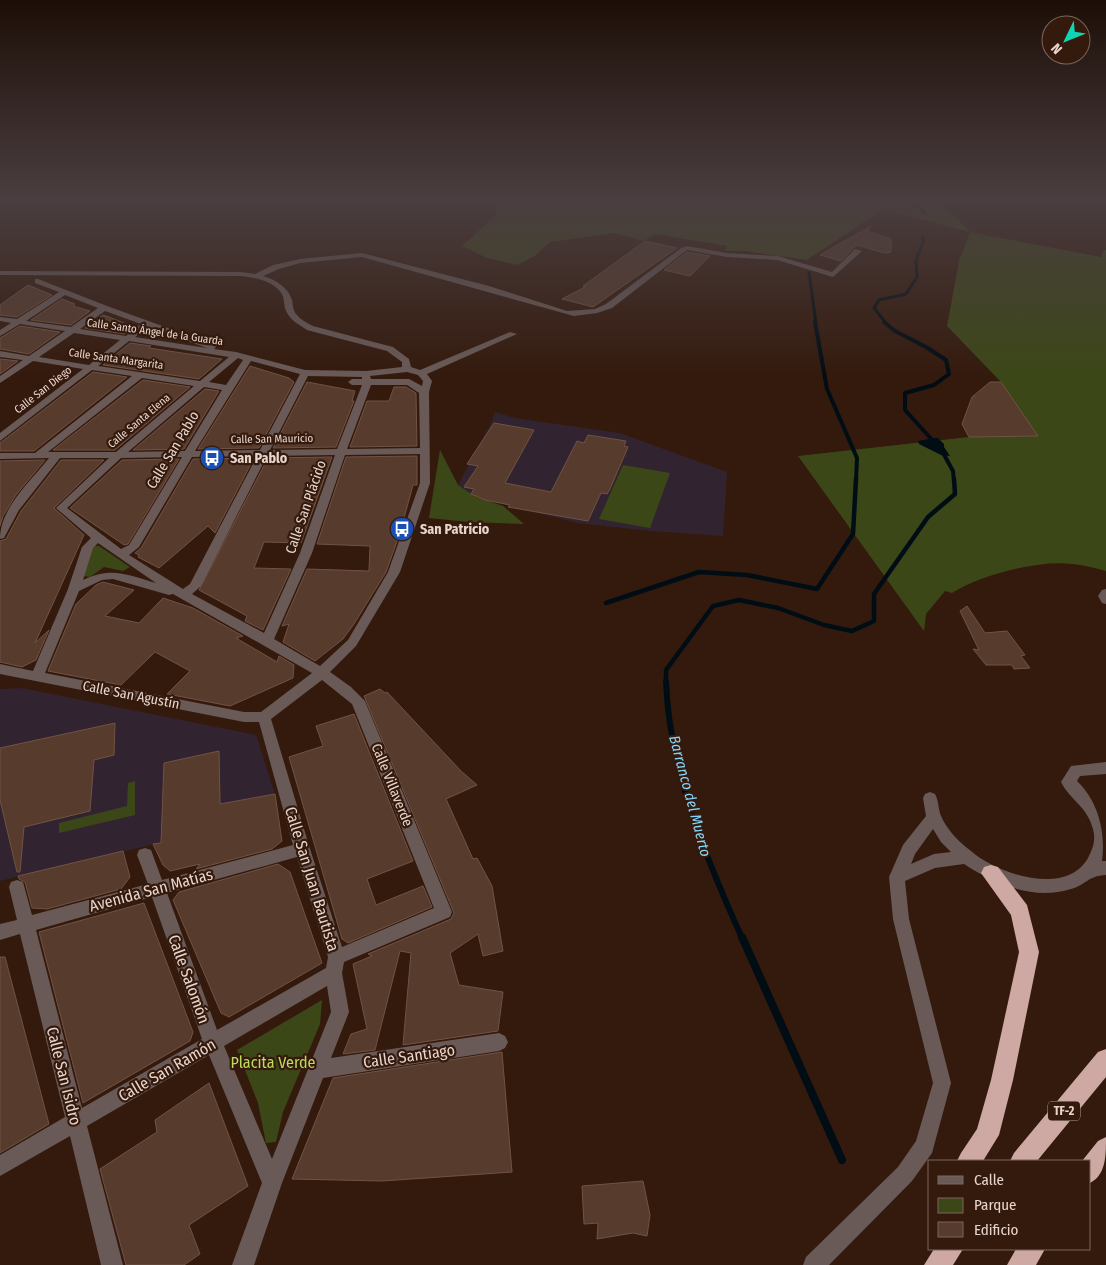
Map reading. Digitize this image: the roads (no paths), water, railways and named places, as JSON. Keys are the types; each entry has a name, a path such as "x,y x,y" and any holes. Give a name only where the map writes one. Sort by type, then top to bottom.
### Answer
{"highway":[{"path":"969,1160 987,1136 1002,1080 1029,952 1020,911 991,873"},
{"name":"TF-2","path":"1023,1160 1106,1060"},
{"path":"1091,1170 1106,1149"},
{"path":"1020,1265 1031,1250"}],"street":[{"path":"257,276 276,267 300,261 331,258"},
{"path":"372,258 486,288 574,314 597,311 609,306 671,258"},
{"path":"778,258 833,275 851,258"},
{"path":"0,273 241,274 257,276 279,286 286,294 290,311 299,321 310,328 390,349 406,361 407,369"},
{"path":"38,281 146,324 236,355"},
{"path":"0,334 64,292"},
{"path":"0,380 104,308"},
{"name":"Calle Santo Ángel de la Guarda","path":"0,319 126,340 236,355 333,380 366,379 409,382"},
{"name":"Calle San Diego","path":"0,438 146,324"},
{"path":"424,392 409,382 422,374 513,334"},
{"path":"184,348 194,341"},
{"name":"Calle Santa Margarita","path":"0,354 228,388"},
{"name":"Calle Santa Elena","path":"97,538 60,508 119,454 236,355"},
{"name":"Calle San Pablo","path":"122,554 133,547 228,388 248,359"},
{"name":"Calle Santo Ángel de la Guarda","path":"366,379 407,369 422,374"},
{"path":"184,595 195,586 305,373"},
{"path":"37,456 141,374"},
{"path":"264,717 321,673 352,643 394,572 425,483 424,392 428,380 422,374"},
{"name":"Calle San Plácido","path":"268,639 306,554 366,379"},
{"name":"Calle San Mauricio","path":"0,456 341,451 425,452"},
{"path":"0,536 14,509 57,455"},
{"path":"0,677 37,677 74,589 88,547 97,538 184,595"},
{"path":"74,589 100,576 113,575 184,595"},
{"path":"1106,593 1104,596 1106,600"},
{"name":"Calle Villaverde","path":"184,595 268,639 346,689 358,701 444,912"},
{"name":"Calle San Agustín","path":"0,669 244,717 264,717"},
{"name":"Calle San Juan Bautista","path":"243,1265 272,1183 340,1012 335,965 264,717"},
{"path":"930,798 934,817 946,837 966,857 991,873 1018,883 1046,886 1069,883 1098,869 1102,841 1099,823 1089,805 1068,782 1076,770 1106,768"},
{"path":"1089,805 1106,812"},
{"path":"814,1265 905,1174 925,1146 942,1083 901,919 897,877 909,850 934,817"},
{"name":"Avenida San Matías","path":"0,932 302,849"},
{"name":"Calle Salomón","path":"145,856 213,1043 272,1183"},
{"path":"897,877 934,861 966,857"},
{"name":"Calle San Isidro","path":"17,887 112,1265"},
{"name":"Calle San Ramón","path":"0,1166 213,1043 335,965 444,912"},
{"name":"Calle Santiago","path":"318,1069 499,1042"}],"waterway":[{"name":"Barranco del Muerto","path":"886,323 874,308 879,300 906,294 917,277 917,258"},
{"path":"809,273 816,323"},
{"path":"815,322 827,389 857,458 856,481"},
{"name":"Barranco del Muerto","path":"884,322 895,331 946,360 949,374 934,385 905,393 905,410 935,443"},
{"name":"Barranco del Muerto","path":"942,451 953,471 954,481"},
{"path":"606,603 699,572 747,575 817,589 853,534 856,479"},
{"name":"Barranco del Muerto","path":"666,681 666,670 713,606 739,600 778,608 824,625 852,631 874,621 874,594 928,517 955,494 954,479"},
{"name":"Barranco del Muerto","path":"666,681 674,747 682,780 715,877 742,938"},
{"name":"Barranco del Muerto","path":"742,937 842,1160"}],"place":[{"name":"San Pablo","path":"212,458"},
{"name":"San Patricio","path":"402,529"}],"park label":[{"name":"Placita Verde","path":"273,1062"}]}
